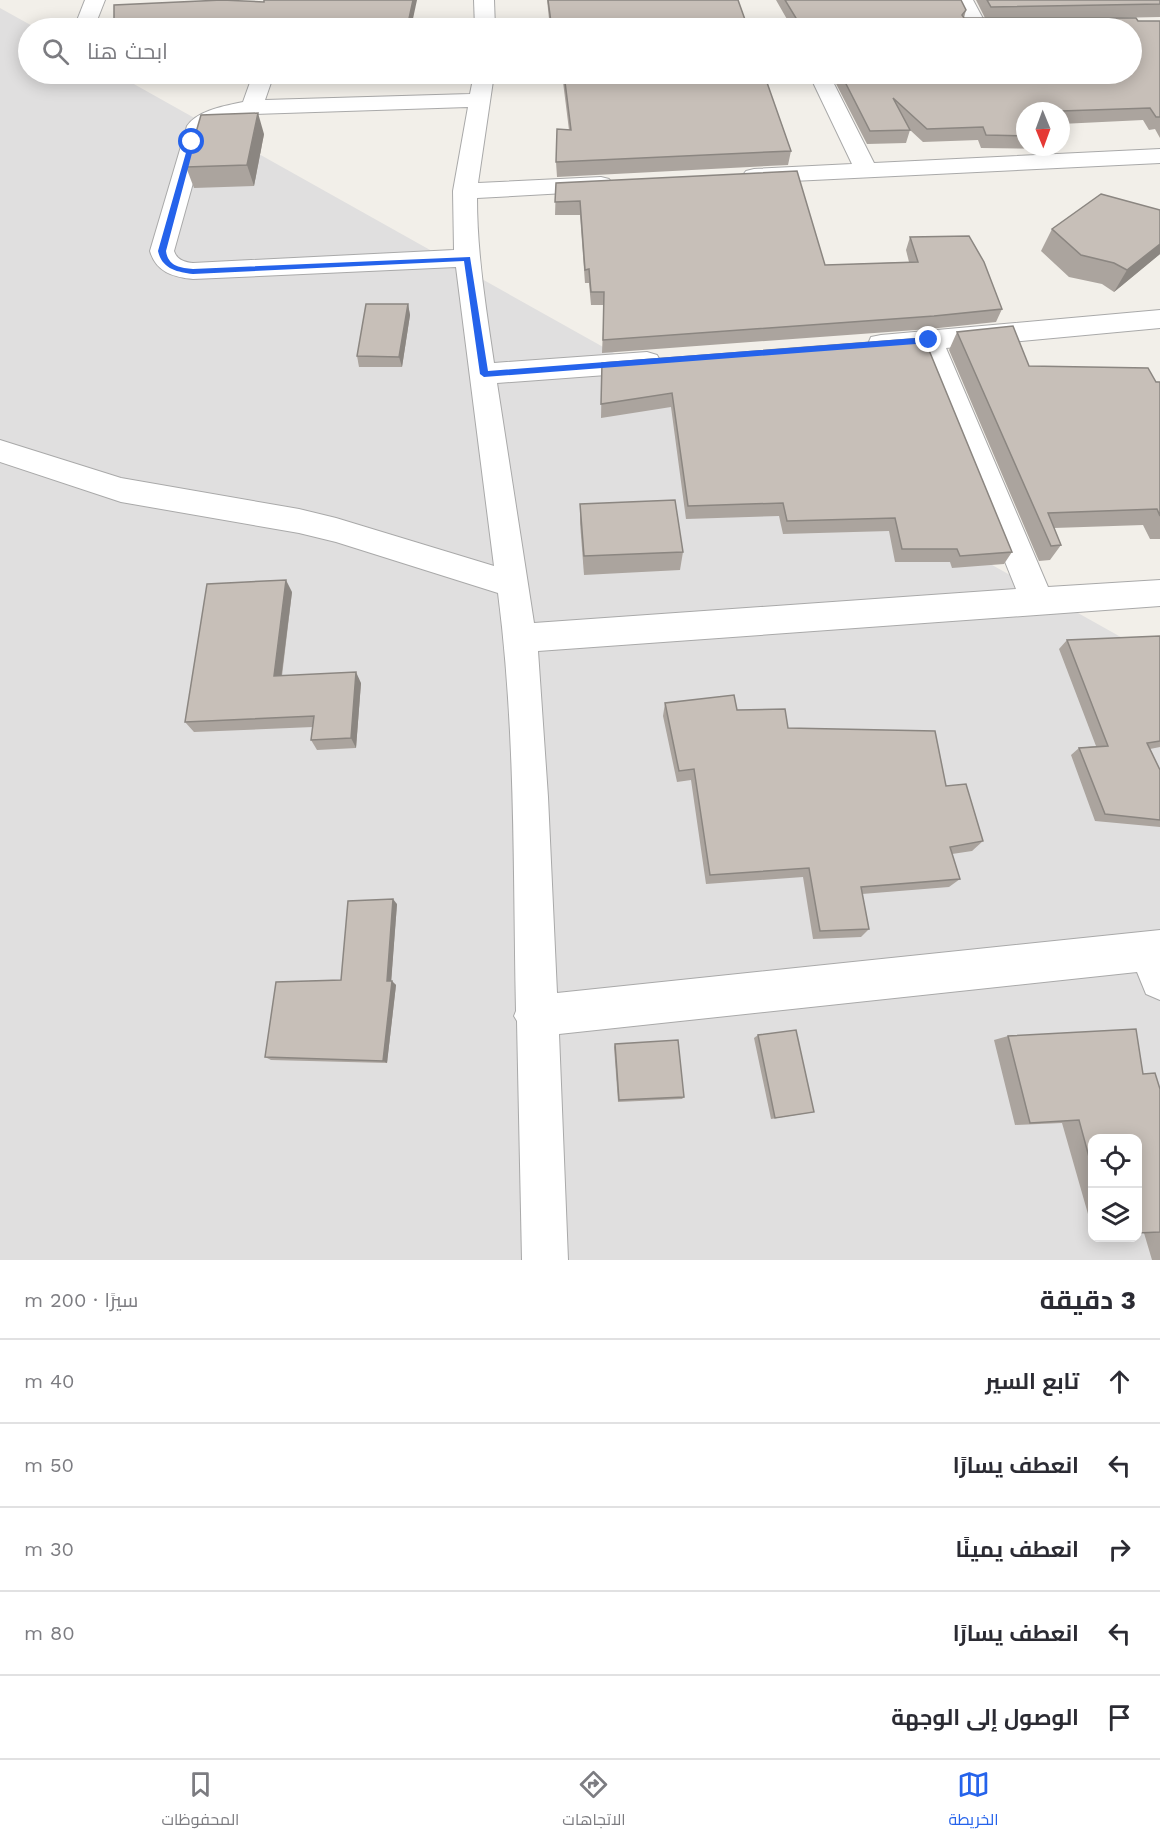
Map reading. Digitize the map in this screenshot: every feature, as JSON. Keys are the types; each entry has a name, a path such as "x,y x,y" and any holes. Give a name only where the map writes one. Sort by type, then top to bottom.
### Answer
{"street":[{"path":"88,18 95,0"},
{"path":"484,0 485,18"},
{"path":"963,0 973,18"},
{"path":"252,107 259,84"},
{"path":"824,84 866,170"},
{"path":"467,258 193,271 181,270 169,265 163,258 162,251 198,126 225,112 252,107 482,87 465,190 467,258 520,638 530,797 535,1016 545,1260"},
{"path":"736,177 1160,156"},
{"path":"465,190 618,183"},
{"path":"859,345 1115,321 1160,319"},
{"path":"929,340 1038,603"},
{"path":"484,374 672,360"},
{"path":"0,451 121,490 299,521 336,530 513,585"},
{"path":"520,638 1160,593"},
{"path":"535,1016 1157,960"}],"shaded area":[{"path":"0,8 18,18 18,84 134,84 1160,659 1160,1260 0,1260"}],"building":[{"path":"222,0 264,2 264,0 413,0 409,18 114,18 114,5"},
{"path":"548,0 738,0 744,18 550,18"},
{"path":"785,0 961,0 966,10 962,15 964,18 796,18"},
{"path":"987,0 1160,0 1160,4 991,7"},
{"path":"1142,21 1160,21 1160,117 1156,117 1150,108 1070,111 1070,102 1016,102 1016,136 986,135 983,127 927,129 893,98 910,130 870,131 846,84 1142,84"},
{"path":"565,84 768,84 791,151 556,162 557,129 571,130"},
{"path":"258,113 247,165 186,167 201,115"},
{"path":"797,171 825,265 918,262 910,237 969,236 984,262 1002,309 603,340 604,292 591,292 589,269 585,270 580,201 555,202 556,183"},
{"path":"1101,194 1160,210 1160,244 1127,270 1114,263 1081,255 1052,229"},
{"path":"366,304 408,304 399,357 357,356"},
{"path":"1013,326 1029,366 1148,368 1156,382 1160,382 1160,516 1157,509 1048,513 1061,545 1051,546 957,332"},
{"path":"924,338 1012,552 960,556 957,549 902,549 895,518 787,521 783,503 688,506 672,393 601,404 602,363"},
{"path":"675,500 683,552 584,556 580,504"},
{"path":"286,580 274,676 356,672 351,738 311,740 314,716 185,722 207,584"},
{"path":"1160,636 1160,741 1147,743 1160,770 1160,820 1105,814 1079,748 1108,746 1067,640"},
{"path":"734,695 737,710 785,709 788,728 935,731 946,786 966,784 983,841 950,847 960,879 861,887 869,929 820,931 809,868 710,875 694,769 679,771 665,703"},
{"path":"393,899 387,981 392,981 383,1061 265,1057 276,982 341,980 348,901"},
{"path":"1136,1029 1143,1074 1155,1073 1160,1089 1160,1232 1142,1233 1142,1134 1088,1134 1088,1153 1079,1120 1030,1123 1008,1036"},
{"path":"796,1030 814,1112 775,1118 758,1035"},
{"path":"678,1040 684,1097 619,1100 615,1044"}],"route":[{"path":"192,142 162,251 163,258 169,265 181,270 193,271 467,258 484,374 929,340"}]}
